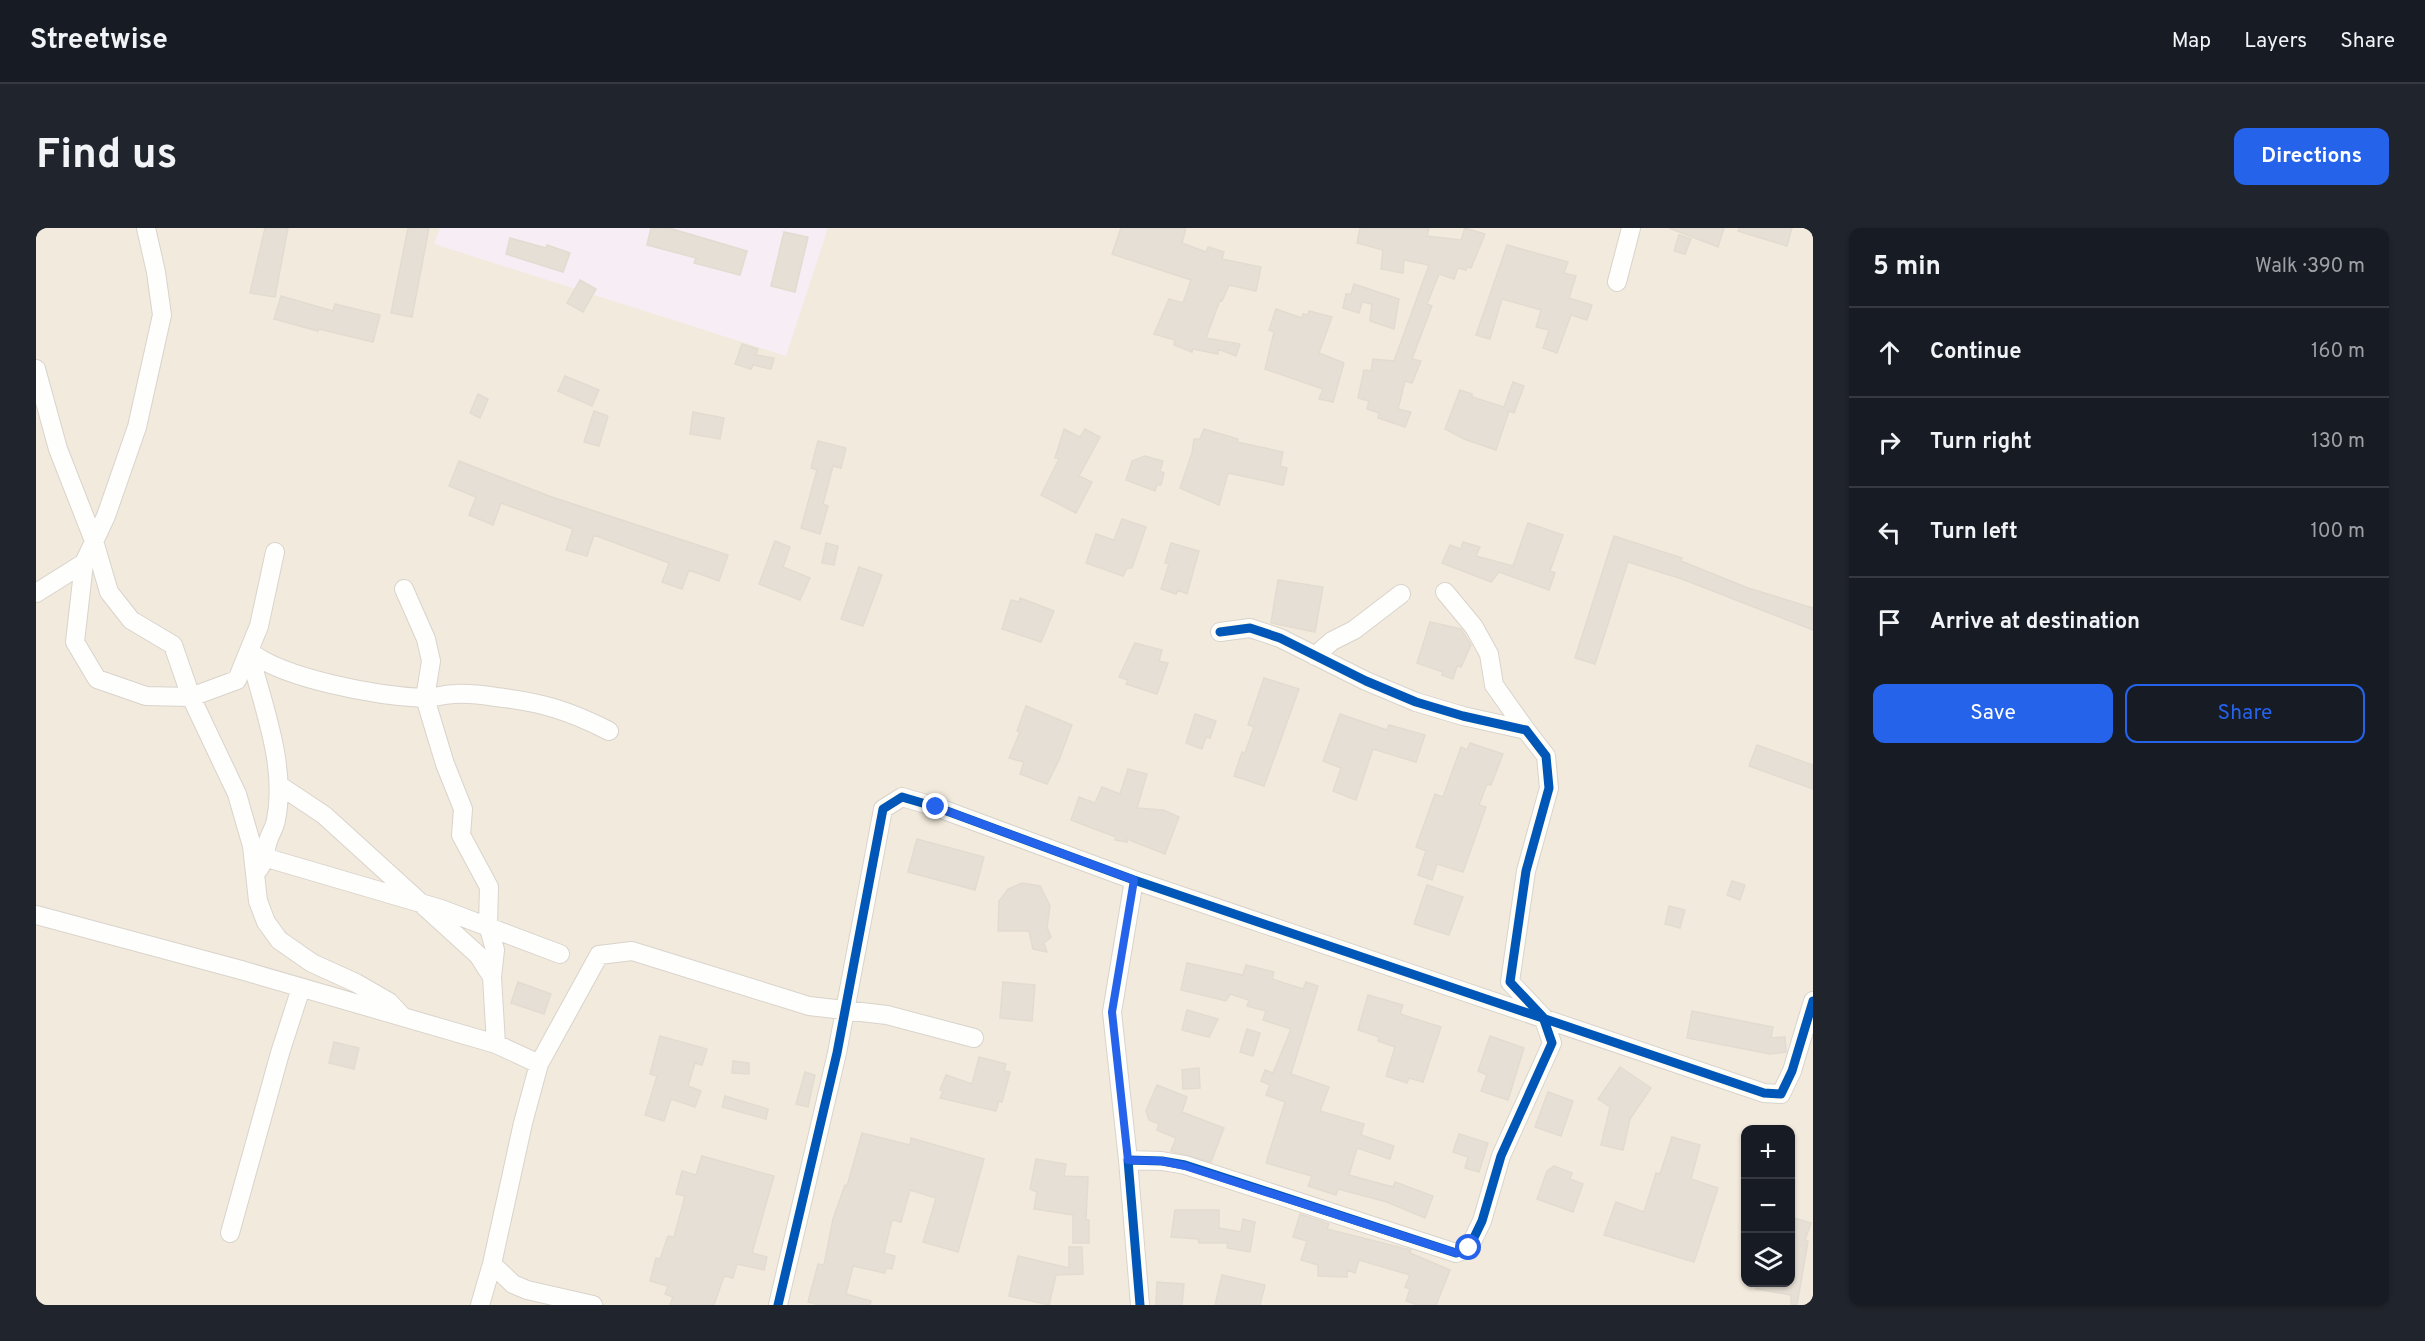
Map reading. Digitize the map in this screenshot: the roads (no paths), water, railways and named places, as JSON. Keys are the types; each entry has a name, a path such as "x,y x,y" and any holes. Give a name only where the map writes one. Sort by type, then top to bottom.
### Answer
{"street":[{"path":"146,228 162,315 137,427 84,563 75,642 97,679 146,696 191,697 237,680 259,626 275,552"},
{"path":"1617,282 1631,228"},
{"path":"36,369 58,449 94,542 109,592 131,620 173,645 191,697 237,794 252,846 258,901 266,922 279,940 312,963 356,983 389,1002 403,1017"},
{"path":"36,593 84,563"},
{"path":"404,588 426,639 431,661 425,698 445,764 463,809 461,835 489,887 488,925 495,950 492,977 496,1044"},
{"path":"1128,1160 1162,1161 1185,1166 1456,1253 1469,1248 1482,1221 1501,1156 1552,1043 1543,1017 1510,982 1526,871 1549,788 1546,756 1494,684 1489,654 1474,627 1445,592"},
{"path":"1315,656 1332,641 1354,630 1401,594"},
{"path":"1220,632 1250,628 1280,638 1416,702 1463,716 1526,730"},
{"path":"249,651 262,662 309,678 363,690 425,698 456,694 534,703 572,712 609,731"},
{"path":"249,651 276,758 279,785 276,820 267,843 267,858 255,874"},
{"path":"279,785 324,816 415,901 478,955 492,977"},
{"path":"778,1305 846,1008 883,809 902,797 936,807 1134,880 1764,1093 1780,1094 1792,1071 1813,1001"},
{"path":"252,846 267,858 415,901 488,925 560,954"},
{"path":"1134,880 1112,1012 1128,1160 1140,1305"},
{"path":"36,915 496,1044 539,1064"},
{"path":"480,1305 492,1264 523,1123 539,1064 599,955 632,951 809,1006 846,1008 887,1015 974,1038"},
{"path":"230,1233 280,1053 301,988"},
{"path":"492,1264 513,1284 527,1290 593,1305"}]}
